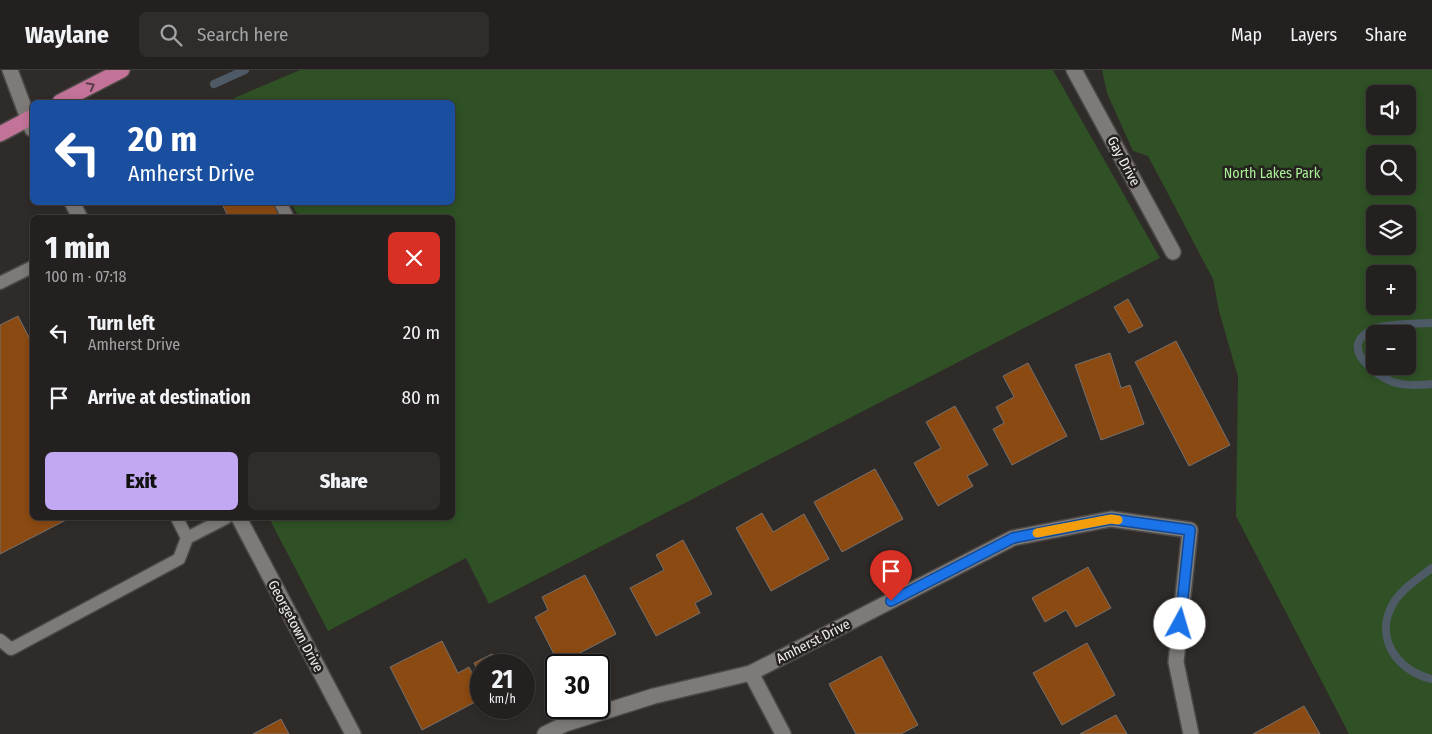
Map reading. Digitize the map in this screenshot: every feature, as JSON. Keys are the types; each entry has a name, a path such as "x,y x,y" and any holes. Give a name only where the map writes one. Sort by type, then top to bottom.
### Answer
{"main road":[{"path":"64,100 122,70"},
{"path":"0,134 30,122"}],"street":[{"path":"10,70 30,120"},
{"name":"Gay Drive","path":"1074,70 1173,252"},
{"name":"Amherst Drive","path":"545,734 565,724 654,696 751,673 1013,538 1111,519 1190,530 1176,662 1191,734"},
{"name":"Georgetown Drive","path":"240,520 353,734"},
{"path":"751,673 783,734"}],"lane":[{"path":"0,283 30,268"},
{"path":"178,520 187,538"},
{"path":"0,640 11,649 179,559 187,538 222,520"}],"green space":[{"path":"300,70 1053,70 1160,258 489,604 466,558 328,631 270,520 455,520 455,215 298,215 292,205 455,205 455,100 236,100 234,98"},
{"name":"North Lakes Park","path":"1102,70 1432,70 1432,734 1349,734 1236,516 1238,377 1219,311 1213,279 1148,156 1133,151 1107,93"}],"building":[{"path":"222,205 276,205 280,215 228,215"},
{"path":"1128,299 1143,326 1129,333 1114,307"},
{"path":"18,316 30,339 30,520 66,520 0,554 0,325"},
{"path":"1176,341 1230,445 1189,466 1135,362"},
{"path":"1110,353 1121,388 1130,385 1144,424 1101,440 1075,365"},
{"path":"1028,363 1067,436 1012,465 993,429 1004,423 996,407 1014,397 1003,376"},
{"path":"955,406 988,465 967,476 973,486 938,506 914,463 941,448 926,422"},
{"path":"875,469 903,519 842,552 814,502"},
{"path":"762,513 773,532 804,514 829,559 771,591 736,528"},
{"path":"683,540 712,594 695,603 700,613 656,636 630,588 664,570 656,555"},
{"path":"1088,567 1111,608 1076,627 1066,610 1045,622 1032,598"},
{"path":"585,575 616,634 578,654 554,654 535,617 548,610 542,597"},
{"path":"442,641 458,673 469,667 470,669 470,705 422,730 390,667"},
{"path":"1087,643 1115,695 1062,725 1033,673"},
{"path":"881,656 918,725 901,734 856,734 829,684"},
{"path":"1304,706 1320,734 1253,734"},
{"path":"1116,715 1127,734 1080,734"},
{"path":"281,719 289,734 253,734"}],"waterway":[{"path":"214,84 245,70"},
{"path":"1432,323 1380,327 1363,335 1358,342 1358,350 1362,358 1368,366 1385,378 1407,385 1432,384"},
{"path":"1432,568 1402,592 1394,602 1388,615 1386,627 1387,639 1399,660 1419,675 1432,679"}],"slow traffic":[{"path":"1037,533 1111,519 1118,520"}],"route":[{"path":"891,601 1013,538 1111,519 1190,530 1180,624"}]}
